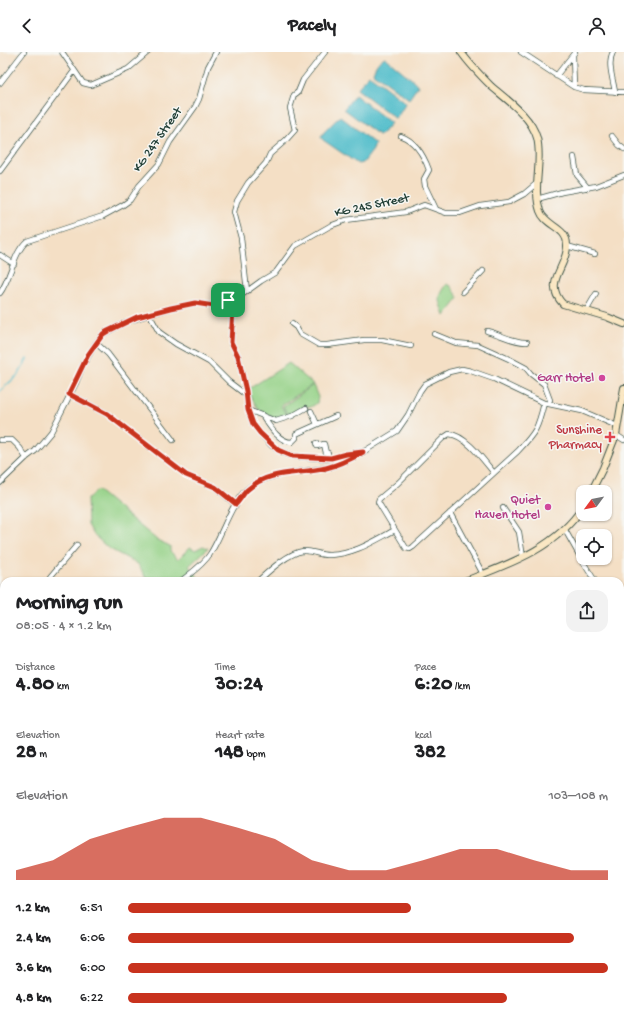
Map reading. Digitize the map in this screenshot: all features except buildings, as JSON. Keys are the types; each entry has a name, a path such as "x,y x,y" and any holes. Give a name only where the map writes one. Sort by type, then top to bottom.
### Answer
{"street":[{"path":"0,83 24,52"},
{"path":"62,52 83,83 91,85 128,69 148,52"},
{"name":"KG 247 Street","path":"0,293 7,284 23,244 27,241 103,216 130,200 139,186 159,164 174,136 195,107 208,67 216,52"},
{"path":"247,291 241,238 234,212 237,201 248,183 266,163 270,154 286,140 294,130 290,108 294,95 298,92 303,80 325,52"},
{"path":"461,52 469,63 528,121 534,130 537,138 538,150 537,199 544,218 563,232 567,240 564,260 555,282 555,293 557,298 563,304 607,317 624,324"},
{"path":"521,52 574,87 584,90 624,92"},
{"path":"613,52 610,59 610,65 615,92"},
{"path":"556,76 574,53"},
{"path":"574,53 574,87"},
{"path":"0,171 74,71"},
{"path":"401,136 407,138 418,149 427,165 429,170 424,179 425,186 436,210"},
{"path":"612,136 619,145 624,148"},
{"path":"574,157 577,175 588,188"},
{"path":"537,199 553,194 596,186 624,175"},
{"name":"KG 245 Street","path":"0,483 35,451 51,432 69,394 76,383 83,365 96,343 103,334 108,331 126,322 171,308 195,303 214,306 228,300 239,298 261,281 276,272 295,246 330,226 346,220 406,212 424,205 452,214 460,213 480,206 509,202 524,194 537,183"},
{"path":"567,246 595,254"},
{"path":"0,254 14,264"},
{"path":"463,292 483,271"},
{"path":"586,311 596,294"},
{"path":"228,300 233,309 231,342 238,356 248,410 253,424 260,433 278,450 292,456 328,459 346,454 363,452"},
{"path":"150,314 159,332 176,344 209,362 229,382 246,395"},
{"path":"292,324 296,327 300,334 319,345 364,340 382,340 411,346"},
{"path":"487,332 496,333 521,342 527,342"},
{"path":"434,334 456,343 478,345 526,368 544,384 550,400"},
{"path":"96,343 108,354 173,440"},
{"path":"186,577 206,560 216,544 225,522 246,491 267,478 277,474 326,468 344,462 363,452 397,431 408,415 420,390 425,384 449,372 462,369 471,371 494,379 544,403 582,411 617,426"},
{"path":"594,485 616,435 622,409 624,388"},
{"path":"69,394 107,414 186,475 215,487 236,504"},
{"path":"494,473 480,455 461,438 452,434 446,435 398,483 379,499 378,502 406,548 410,549 450,513 494,473 518,451 535,432 544,403"},
{"path":"248,410 276,421 292,416 306,408"},
{"path":"311,411 317,424"},
{"path":"262,415 279,437 288,442 292,442 296,438 296,434 336,416"},
{"path":"616,435 624,440"},
{"path":"0,440 12,440 20,448 26,458"},
{"path":"316,443 318,446 324,444 326,453 328,453 328,459"},
{"path":"503,508 519,532 523,557"},
{"path":"450,513 484,574"},
{"path":"476,577 523,557 542,546 565,530 576,518"},
{"path":"263,577 297,552 304,551 330,555 352,551 369,545 395,530"},
{"path":"565,530 592,577"},
{"path":"50,577 77,545"}],"green space":[{"path":"447,284 451,286 459,298 445,316 440,297"},
{"path":"289,363 313,384 281,406 287,415 276,419 260,412 247,390"},
{"path":"313,385 318,397 317,403 311,407 305,406 289,416 283,407"},
{"path":"97,490 157,540 170,546 170,551 178,559 190,547 195,550 203,546 208,548 189,566 198,577 146,577 138,564 108,548 94,535 88,525 87,499"}],"water":[{"path":"385,57 418,86 409,99 373,73 381,60"},
{"path":"369,75 406,103 396,119 357,89"},
{"path":"355,95 391,123 380,136 344,109"},
{"path":"340,116 375,144 373,150 363,163 358,164 323,140 321,137"}],"waterway":[{"path":"0,391 19,374 27,359"}],"place":[{"name":"Garr Hotel","path":"602,378"},
{"name":"Sunshine Pharmacy","path":"610,437"},
{"name":"Quiet Haven Hotel","path":"548,507"}],"route":[{"path":"228,300 233,309 231,342 238,356 246,391 248,410 253,424 260,433 271,445 292,456 308,456 326,459 356,452 363,452 344,462 326,468 277,474 267,478 246,491 236,504 215,487 186,475 107,414 69,394 76,383 88,355 103,334 108,331 146,314 195,303 214,306 228,300"}]}
